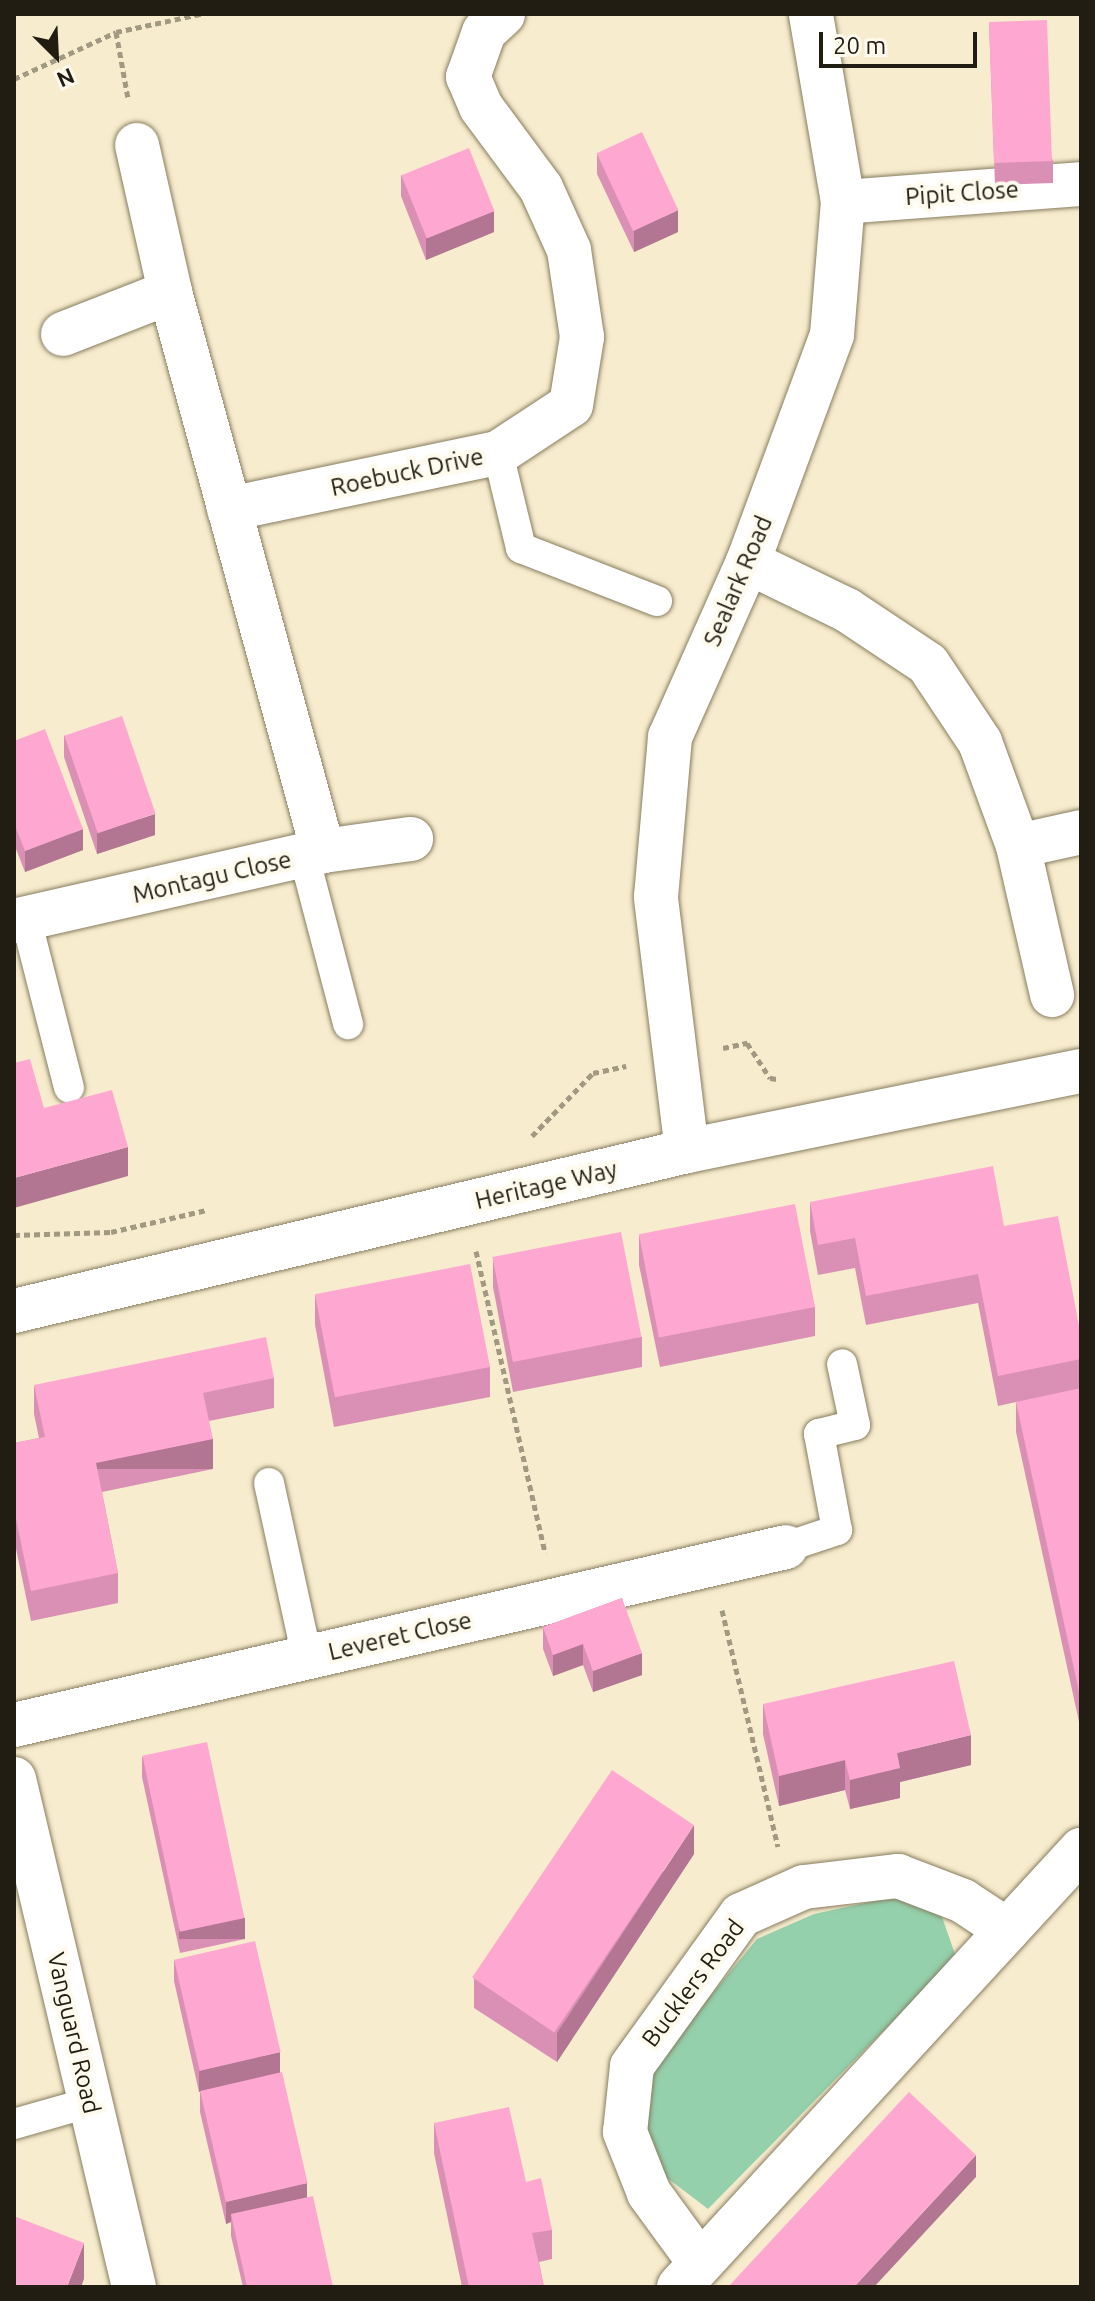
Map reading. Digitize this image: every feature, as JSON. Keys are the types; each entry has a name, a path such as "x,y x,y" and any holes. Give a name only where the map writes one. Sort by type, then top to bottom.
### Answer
{"street":[{"name":"Roebuck Drive","path":"229,509 498,453 571,405 582,337 569,250 541,188 481,107 468,77 484,32 503,14"},
{"name":"Sealark Road","path":"687,1151 656,897 670,737 748,562 832,335 843,202 811,14"},
{"path":"137,145 170,292 229,509 313,854"},
{"name":"Pipit Close","path":"843,202 1081,184"},
{"path":"63,334 170,292"},
{"path":"748,562 847,610 928,664 980,742 1018,846 1052,995"},
{"path":"1018,846 1081,832"},
{"name":"Montagu Close","path":"20,920 313,854 411,839"},
{"name":"Heritage Way","path":"14,1311 687,1151 1081,1071"},
{"name":"Leveret Close","path":"14,1725 786,1547"},
{"name":"Vanguard Road","path":"14,1779 134,2287"},
{"name":"Bucklers Road","path":"1007,1930 963,1901 898,1876 804,1887 741,1915 632,2066 625,2132 649,2193 690,2275 1081,1850"}],"lane":[{"path":"498,453 521,548 657,601"},
{"path":"313,854 348,1024"},
{"path":"20,920 69,1088"},
{"path":"786,1547 837,1530 819,1434 855,1425 842,1364"},
{"path":"269,1483 307,1657"},
{"path":"14,2124 91,2102"}],"path":[{"path":"14,79 116,32 201,14"},
{"path":"116,32 137,145"},
{"path":"519,1138 532,1136 593,1073"},
{"path":"14,1235 111,1232 218,1207"},
{"path":"488,1242 474,1244 556,1601"},
{"path":"711,1565 789,1893"}],"green space":[{"path":"893,1897 941,1914 956,1957 708,2209 666,2177 647,2132 647,2073 757,1939 814,1914"}],"building":[{"path":"1047,20 1052,161 994,163 989,22"},
{"path":"642,132 678,210 633,231 597,153"},
{"path":"469,148 494,211 427,238 401,175"},
{"path":"122,716 156,813 98,833 64,736"},
{"path":"45,729 83,829 25,851 14,823 14,741"},
{"path":"30,1059 44,1108 112,1090 128,1147 14,1178 14,1063"},
{"path":"993,1166 1004,1226 1058,1216 1081,1336 1081,1359 998,1376 978,1274 866,1296 855,1238 818,1245 810,1202"},
{"path":"795,1204 815,1307 659,1337 639,1234"},
{"path":"621,1232 641,1337 513,1362 492,1257"},
{"path":"470,1264 490,1367 335,1397 315,1294"},
{"path":"266,1337 274,1378 203,1393 213,1439 96,1463 118,1573 31,1591 14,1509 14,1443 45,1437 34,1385"},
{"path":"1081,1388 1081,1701 1016,1402"},
{"path":"622,1598 642,1653 593,1671 583,1644 553,1655 543,1627"},
{"path":"954,1661 971,1735 897,1753 900,1768 850,1780 845,1760 779,1776 763,1704"},
{"path":"207,1742 244,1918 180,1932 142,1756"},
{"path":"612,1770 694,1825 554,2033 472,1977"},
{"path":"255,1941 281,2052 200,2071 174,1960"},
{"path":"282,2072 308,2183 226,2202 200,2091"},
{"path":"909,2092 976,2155 854,2287 728,2287"},
{"path":"509,2107 526,2182 541,2178 552,2230 532,2233 544,2287 469,2287 434,2123"},
{"path":"313,2196 333,2287 247,2287 231,2214"},
{"path":"14,2216 84,2243 67,2287 14,2287"}]}
